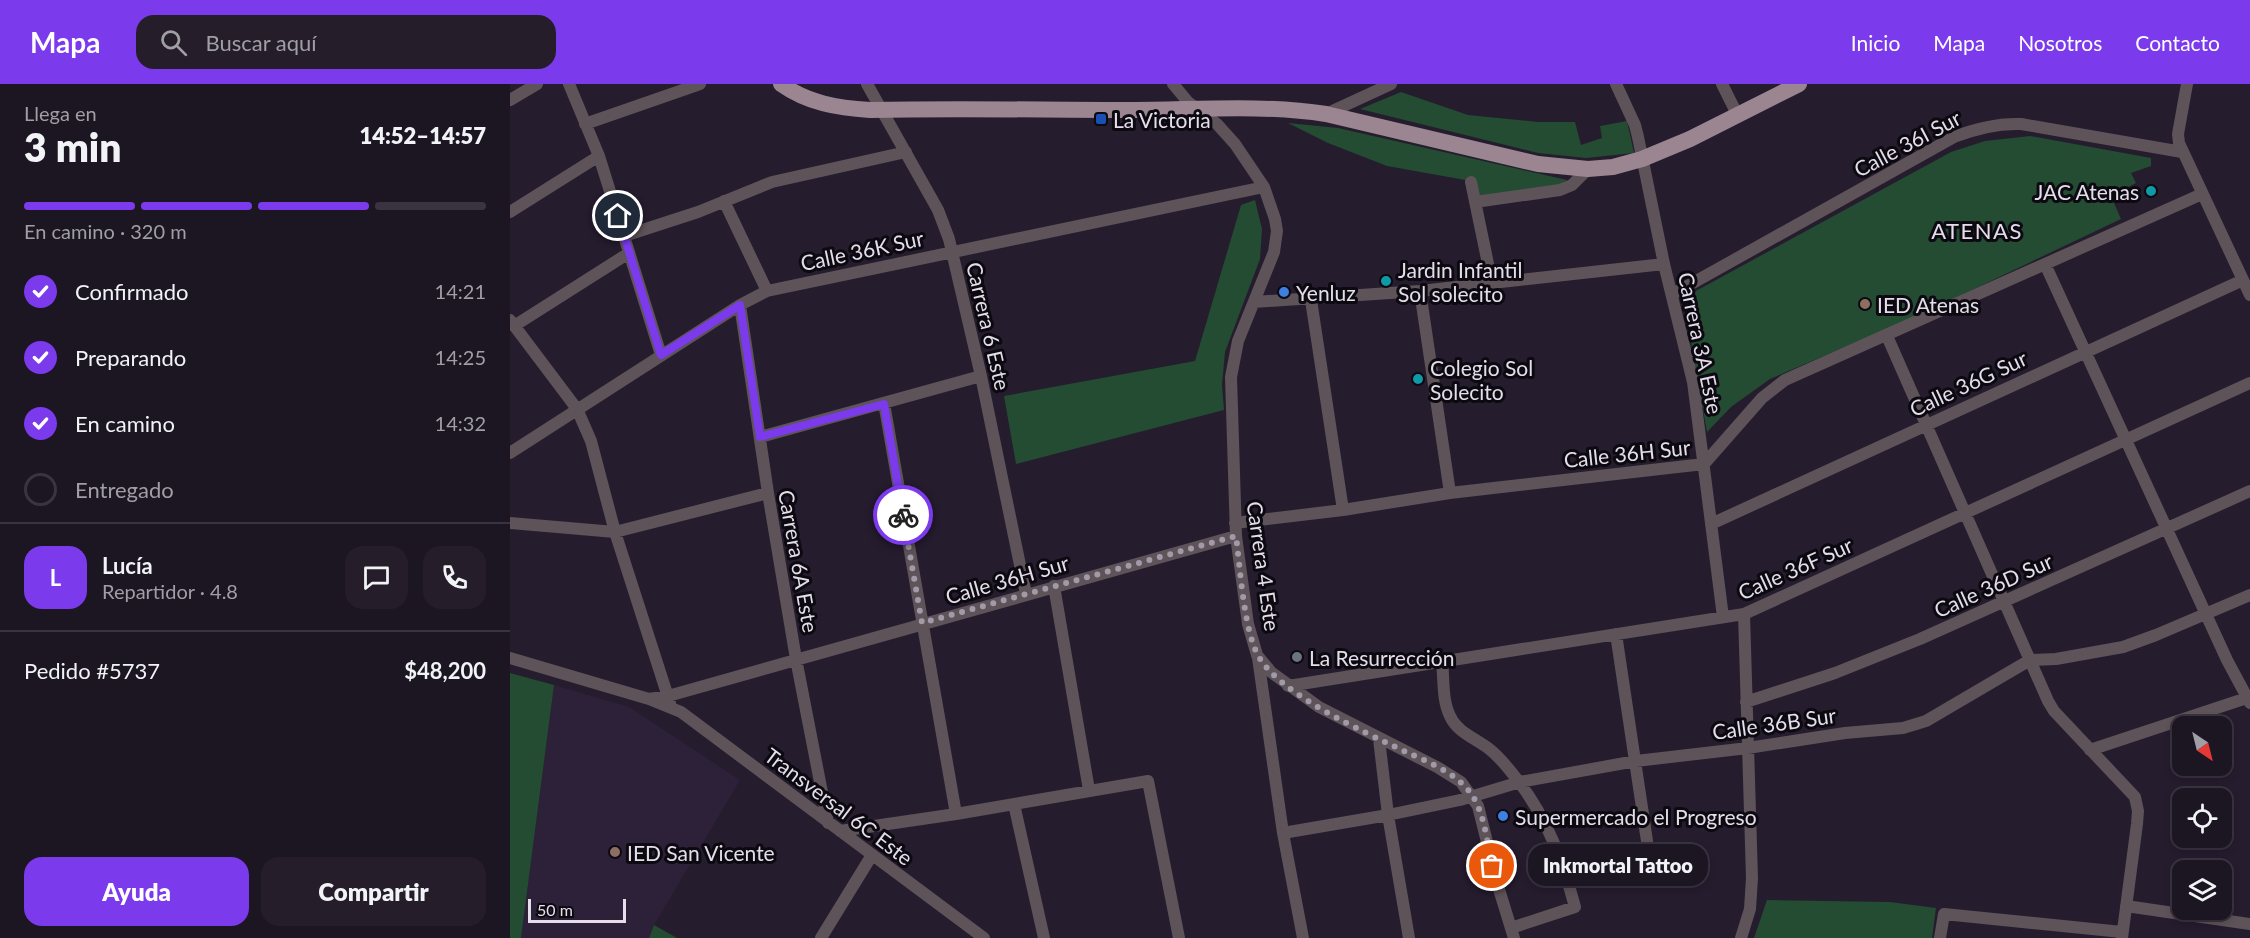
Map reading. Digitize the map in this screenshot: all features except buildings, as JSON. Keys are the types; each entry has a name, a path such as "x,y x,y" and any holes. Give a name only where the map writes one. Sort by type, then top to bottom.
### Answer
{"main road":[{"path":"781,84 803,97 831,107 882,110 1266,107 1326,114 1538,164 1588,169 1642,159 1738,116 1798,84"}],"street":[{"path":"510,100 537,84"},
{"path":"569,84 599,156 661,355"},
{"path":"585,124 700,84"},
{"name":"Carrera 6 Este","path":"867,84 938,210 952,250 981,376 1026,594"},
{"name":"Carrera 4 Este","path":"1173,84 1195,108 1226,133 1264,187 1273,208 1277,231 1274,252 1238,341 1231,377 1236,529 1248,624 1257,655 1271,672 1319,707 1455,778 1473,796 1481,816 1512,933"},
{"path":"1326,114 1391,84"},
{"name":"Carrera 3A Este","path":"1616,84 1635,125 1664,264 1693,382 1723,617"},
{"path":"1722,84 1738,116"},
{"path":"1769,100 1777,84"},
{"path":"2187,84 2178,134 2182,152 2250,295"},
{"name":"Calle 36I Sur","path":"1672,294 1954,137 1976,129 1997,124 2021,124 2182,152"},
{"path":"624,236 698,212 772,182 906,152"},
{"path":"510,212 599,156"},
{"path":"1475,201 1560,190 1572,185 1588,169"},
{"path":"1471,182 1492,283"},
{"name":"Calle 36K Sur","path":"510,453 740,305 767,291 952,250 1078,227 1264,187"},
{"name":"Calle 36H Sur","path":"670,701 796,658 1054,586 1236,529 1450,493 1704,464 1754,406 1774,387 2202,194"},
{"path":"724,201 767,291"},
{"path":"510,658 649,699 670,701 615,532 591,441 577,409 512,323 630,253"},
{"path":"1254,302 1420,291 1664,264"},
{"path":"2045,264 2227,660 2249,700 2090,750"},
{"name":"Calle 36G Sur","path":"1711,524 2243,280"},
{"path":"1420,291 1450,493"},
{"path":"1311,300 1343,510"},
{"name":"Carrera 6A Este","path":"740,305 768,493 796,658 828,823"},
{"path":"1887,336 2054,711 2134,797 2138,812 2122,935 1944,914 1940,938"},
{"path":"760,437 981,376"},
{"name":"Calle 36F Sur","path":"1288,686 1744,614 2250,383"},
{"path":"884,404 956,814"},
{"name":"Calle 36D Sur","path":"1746,702 1835,673 1920,639 2250,491"},
{"path":"510,523 615,532 768,493"},
{"path":"1054,586 1089,790"},
{"name":"Calle 36B Sur","path":"1283,833 1388,815 1473,796 1520,782 1635,761 1748,748 1827,735 1903,728 1926,721 2030,660 2067,657 2123,646 2250,595"},
{"path":"1741,938 1750,909 1752,878 1744,614"},
{"path":"1616,634 1650,861 1699,855"},
{"path":"1257,655 1283,833 1303,938"},
{"path":"1442,661 1446,703 1452,720 1465,733 1494,753 1520,782 1543,819 1560,853 1575,907 1512,933"},
{"name":"Transversal 6C Este","path":"670,701 828,823 984,938"},
{"path":"1379,739 1388,815 1409,938"},
{"path":"840,831 956,814 1148,781 1179,938"},
{"path":"1014,804 1044,938"},
{"path":"820,938 872,855"},
{"path":"2126,906 2250,924"}],"shaded area":[{"name":"IED San Vicente","path":"554,685 629,707 740,780 654,925 649,938 521,938"}],"green space":[{"path":"1401,92 1468,115 1538,122 1575,122 1581,145 1602,138 1600,126 1627,121 1634,153 1586,158 1538,153 1360,109"},
{"path":"1288,123 1338,128 1567,180 1558,186 1476,197 1471,181 1387,166 1328,143"},
{"path":"2030,136 2151,158 2151,166 2131,173 2136,183 2111,196 2121,219 1915,317 1770,379 1731,407 1707,432 1683,298 1951,152 1985,141"},
{"path":"1255,200 1262,229 1260,259 1225,352 1222,385 1224,410 1016,464 1004,396 1195,361 1241,205"},
{"path":"510,673 554,685 521,938 510,938"},
{"path":"1767,900 1890,902 1936,908 1932,938 1754,938"},
{"path":"654,925 677,938 649,938"}],"way so far":[{"path":"903,515 922,623 1236,536 1248,624 1257,655 1271,672 1319,707 1437,767 1461,782 1478,806 1492,866"}],"place":[{"name":"La Victoria","path":"1101,119"},
{"name":"JAC Atenas","path":"2151,191"},
{"name":"Jardin Infantil Sol solecito","path":"1386,281"},
{"name":"Yenluz","path":"1284,292"},
{"name":"IED Atenas","path":"1865,304"},
{"name":"Colegio Sol Solecito","path":"1418,379"},
{"name":"La Resurrección","path":"1297,657"},
{"name":"Supermercado el Progreso","path":"1503,816"},
{"name":"IED San Vicente","path":"615,852"},
{"name":"Inkmortal Tattoo","path":"1492,866"}],"district":[{"name":"ATENAS","path":"1977,230"}],"route":[{"path":"618,216 661,355 740,305 760,437 884,404 903,515"}]}
